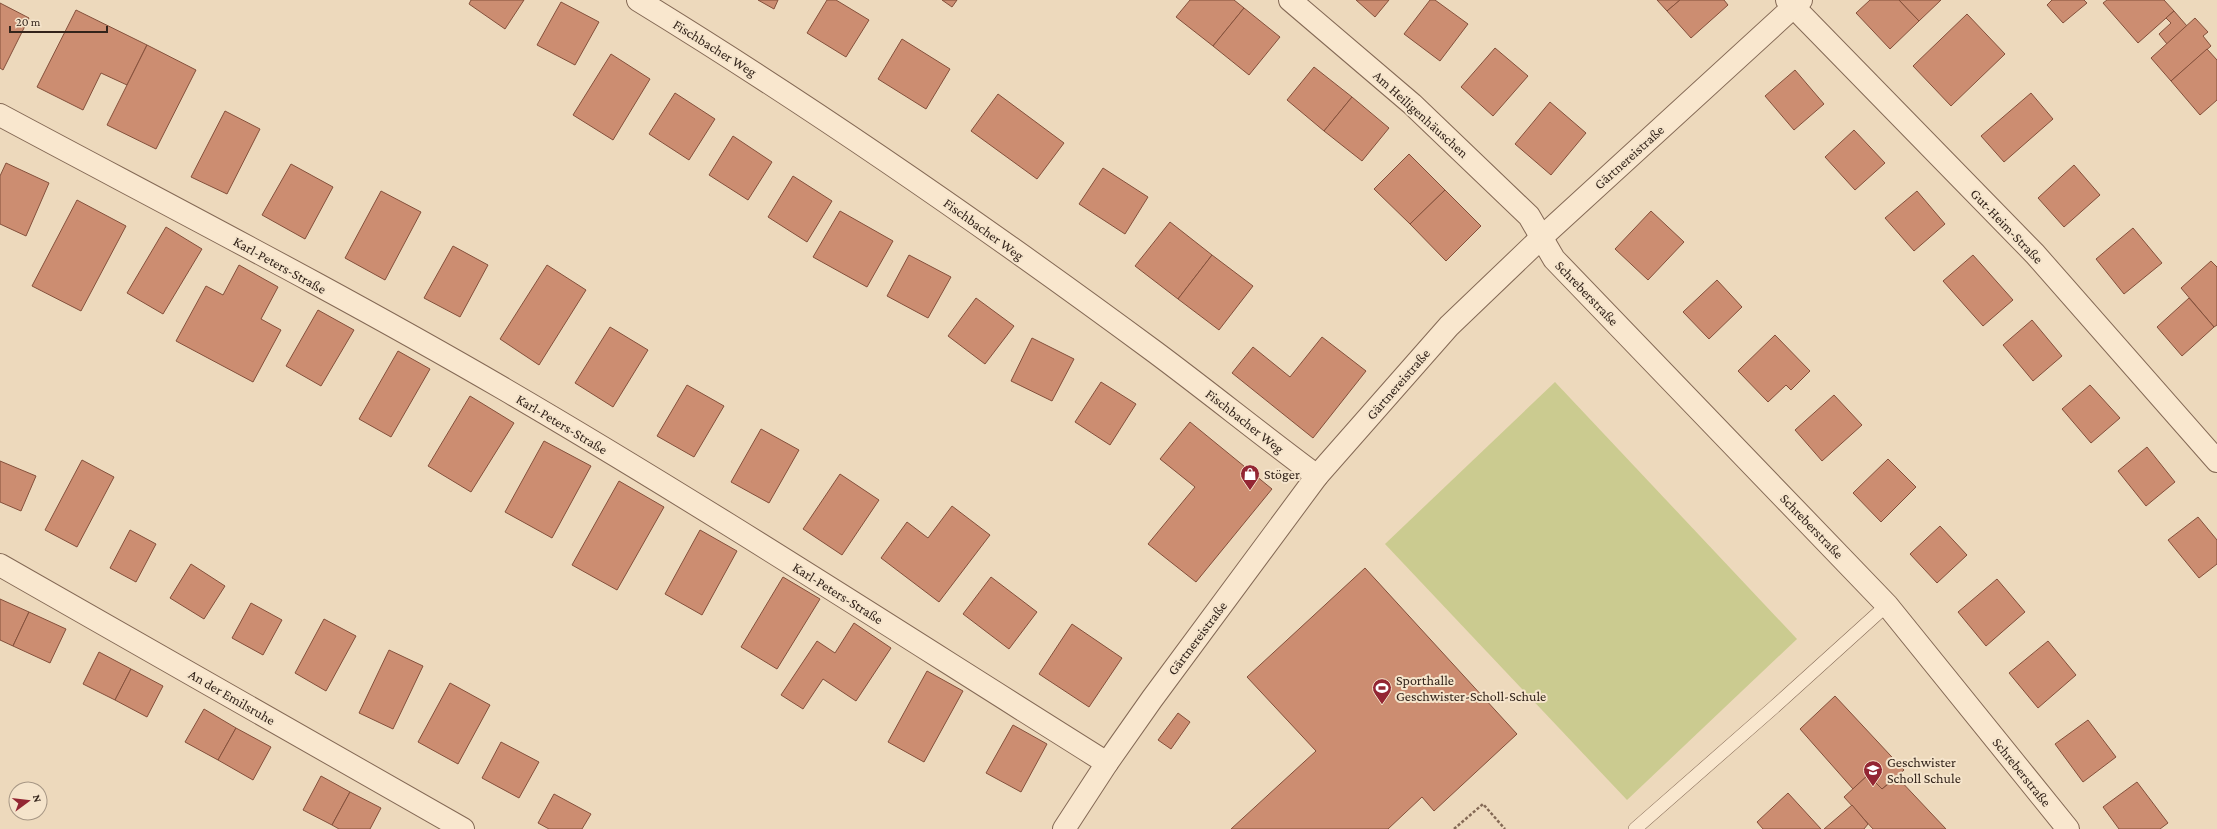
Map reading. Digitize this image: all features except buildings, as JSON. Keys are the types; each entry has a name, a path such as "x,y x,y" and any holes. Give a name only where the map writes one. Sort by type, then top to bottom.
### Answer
{"street":[{"name":"Fischbacher Weg","path":"638,0 736,60 887,159 1155,352 1318,476"},
{"name":"Am Heiligenhäuschen","path":"1290,0 1412,104 1529,216 1542,236"},
{"name":"Gärtnereistraße","path":"1064,829 1107,762 1318,476 1449,326 1542,236 1794,2"},
{"name":"Gut-Heim-Straße","path":"1794,2 2035,254 2217,461"},
{"name":"Karl-Peters-Straße","path":"0,115 291,271 503,389 715,516 1107,762"},
{"name":"Schreberstraße","path":"1542,236 1554,259 1887,604 2068,829"},
{"name":"An der Emilsruhe","path":"0,565 463,829"}],"lane":[{"path":"1635,829 1774,708 1887,604"}],"path":[{"path":"1454,829 1483,804 1505,829"}],"green space":[{"path":"1555,382 1797,639 1627,800 1385,544"}],"place":[{"name":"Stöger","path":"1250,491"},
{"name":"Sporthalle Geschwister-Scholl-Schule","path":"1382,705"},
{"name":"Geschwister Scholl Schule","path":"1873,787"}]}
